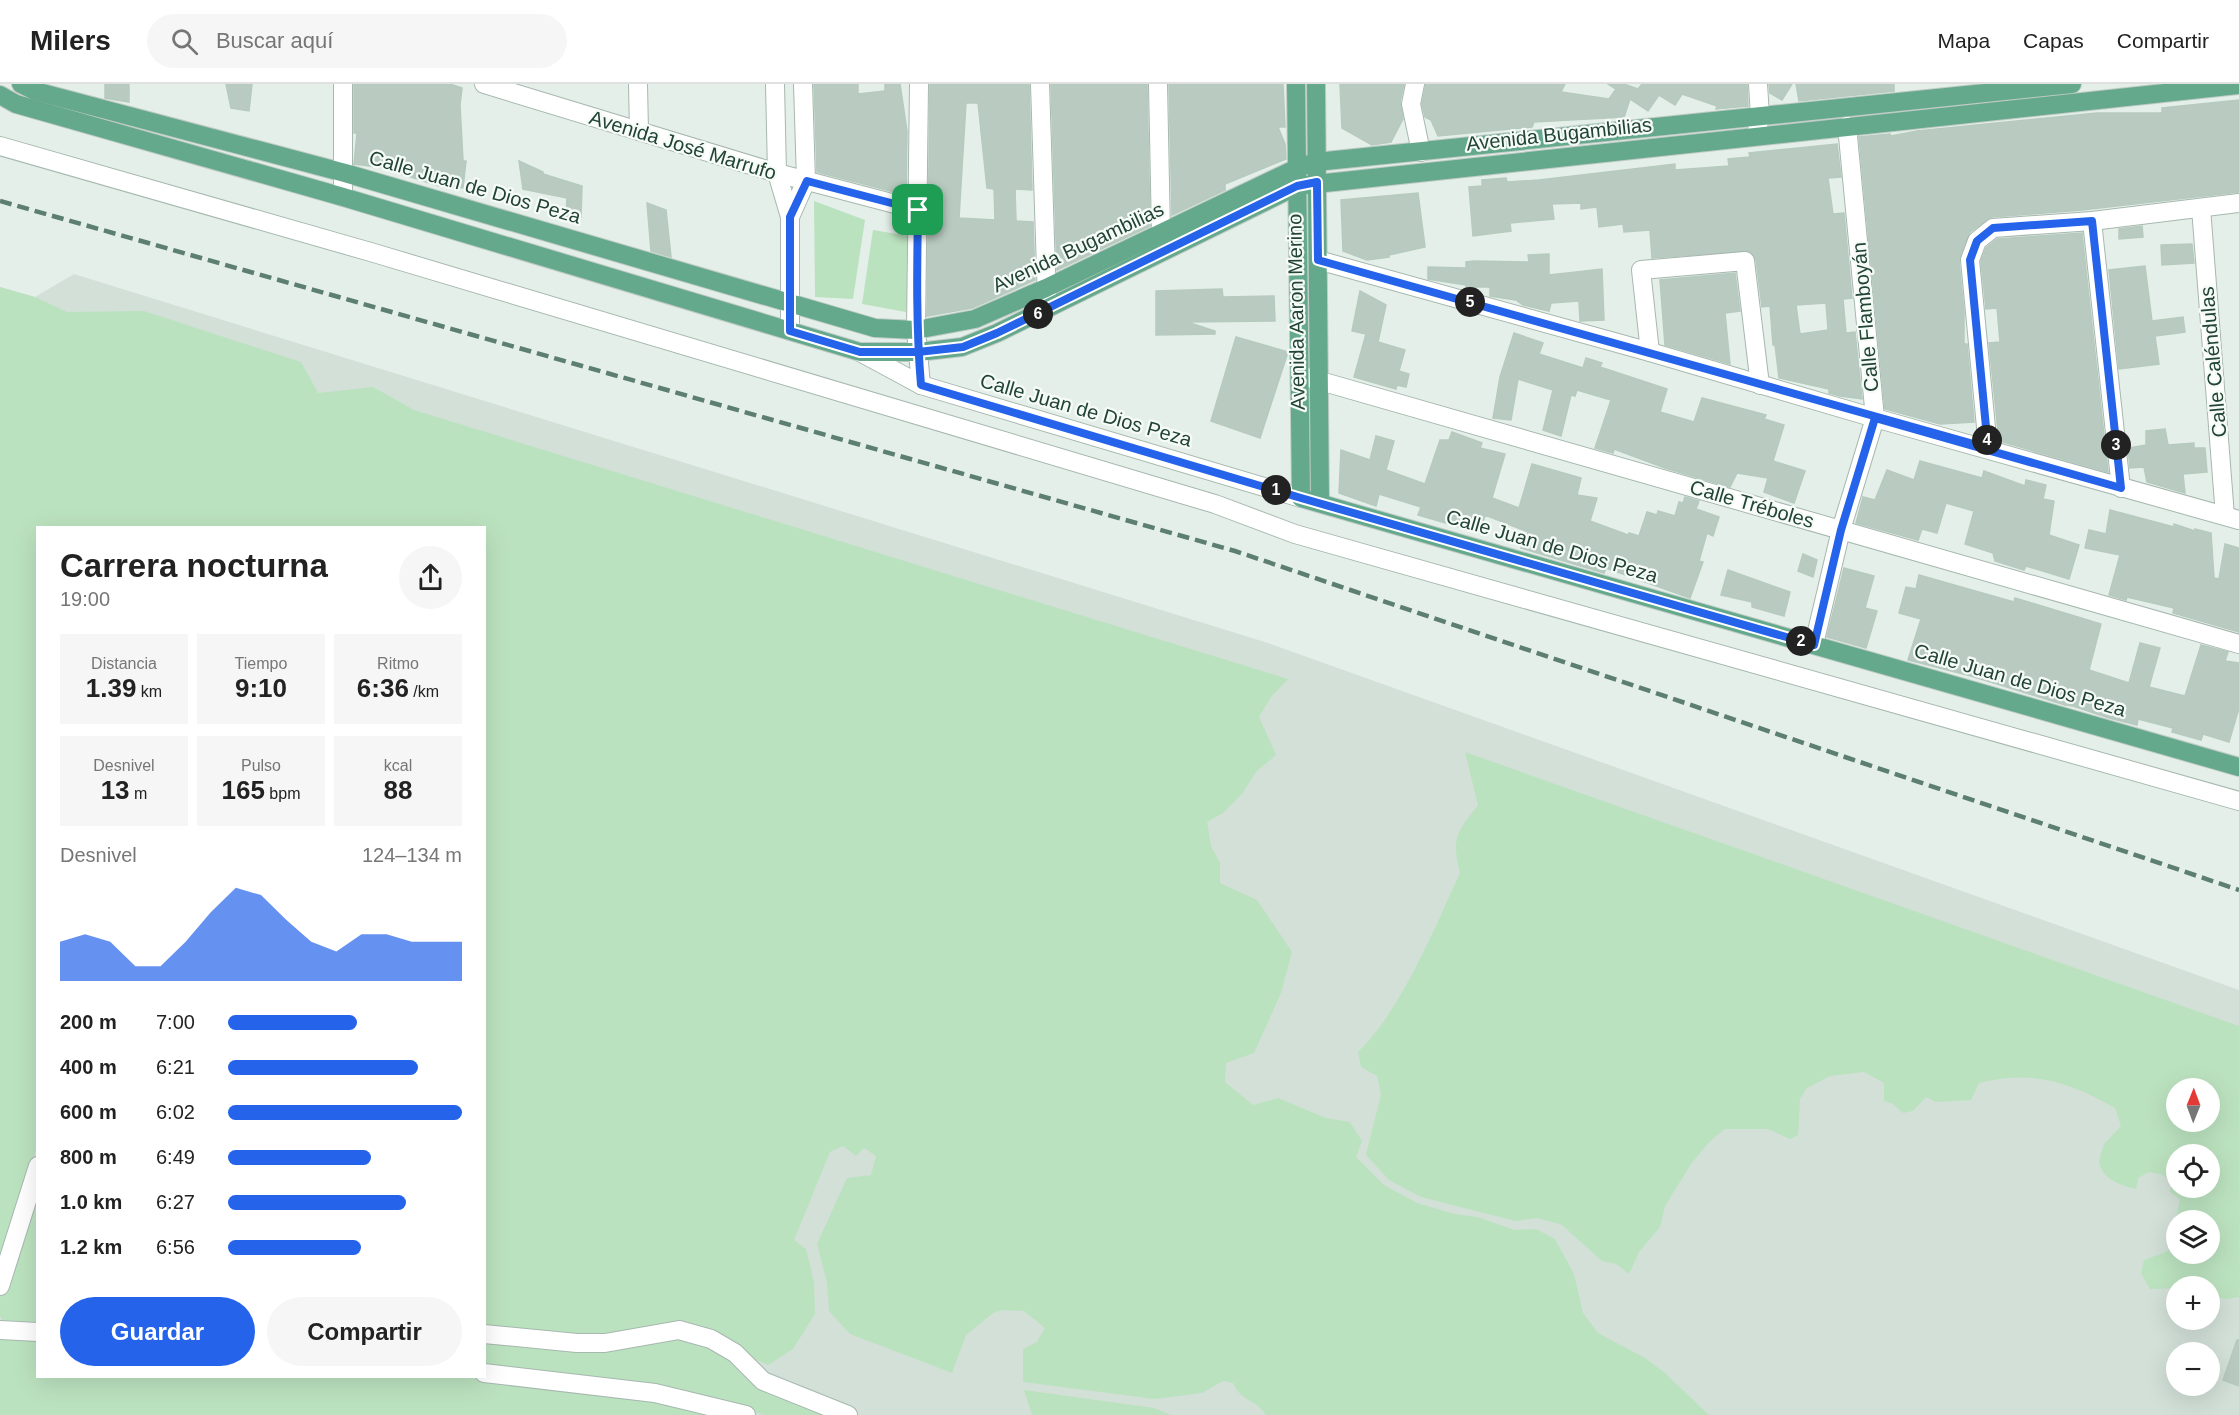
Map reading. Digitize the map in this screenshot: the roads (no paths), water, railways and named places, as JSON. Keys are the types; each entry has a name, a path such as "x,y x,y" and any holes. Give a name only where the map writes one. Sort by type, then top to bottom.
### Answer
{"main road":[{"name":"Calle Juan de Dios Peza","path":"21,84 35,91 345,173 875,328 916,330"},
{"name":"Avenida Aaron Merino","path":"1296,84 1301,498"},
{"name":"Avenida Aaron Merino","path":"1316,84 1320,503"},
{"name":"Avenida Bugambilias","path":"2065,94 2072,84"},
{"name":"Avenida Bugambilias","path":"916,330 975,319 1161,233 1297,177 1317,182 1755,136 1847,126 2065,94 2239,85"},
{"name":"Avenida Bugambilias","path":"918,352 963,347 1048,309 1297,177 1316,162 1760,116 1982,88 2065,94"},
{"name":"Calle Juan de Dios Peza","path":"0,95 16,104 343,196 860,352 918,352"},
{"name":"Calle Juan de Dios Peza","path":"1301,498 2239,767"}],"street":[{"path":"343,196 344,84"},
{"name":"Avenida José Marrufo","path":"484,84 533,92 639,131 777,173 918,210"},
{"path":"638,84 639,131"},
{"path":"774,84 777,173 790,217 790,331"},
{"path":"790,217 807,181 803,84"},
{"path":"919,84 916,330 921,385"},
{"path":"1040,84 1048,309"},
{"path":"1158,84 1161,233"},
{"path":"1415,84 1411,104 1421,152"},
{"path":"1755,136 1760,116 1758,84"},
{"name":"Calle Flamboyán","path":"1814,645 1841,530 1875,418 1847,126"},
{"path":"0,146 385,256 1215,504 1295,534 2239,801"},
{"path":"1988,448 1970,260 1977,241 1993,228 2092,221 2239,203"},
{"name":"Calle Caléndulas","path":"2201,208 2232,518"},
{"path":"2092,221 2121,488"},
{"path":"1318,260 2232,518"},
{"path":"1650,352 1641,270 1745,261 1760,385"},
{"name":"Calle Juan de Dios Peza","path":"860,352 921,385 1301,498"},
{"name":"Calle Tréboles","path":"1300,376 2239,644"},
{"path":"0,1286 36,1172"},
{"path":"0,1330 36,1332"},
{"path":"486,1335 595,1343 679,1330 711,1339 735,1353 763,1381 848,1415"},
{"path":"486,1373 655,1393 746,1415"}],"railway":[{"path":"0,201 1235,551 2239,890"}]}
